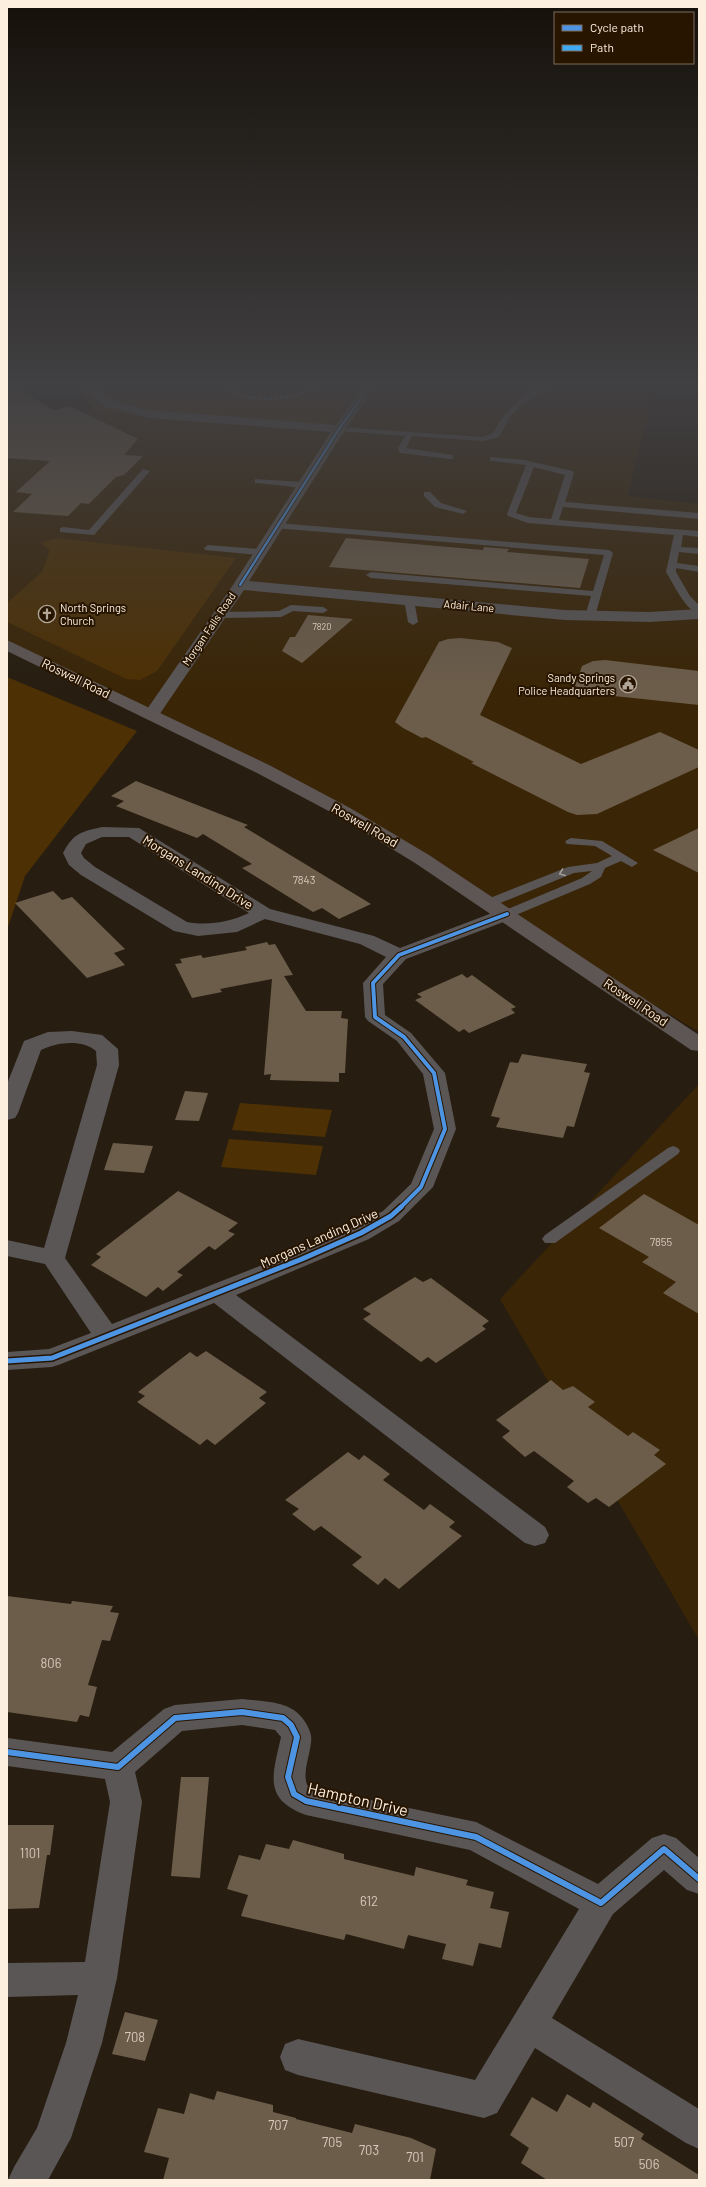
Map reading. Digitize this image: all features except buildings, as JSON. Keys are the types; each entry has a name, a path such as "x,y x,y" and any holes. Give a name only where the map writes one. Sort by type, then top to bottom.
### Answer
{"main road":[{"name":"Roswell Road","path":"7,645 263,769 344,812 422,859 699,1045"}],"street":[{"name":"Morgan Falls Road","path":"152,715 240,585 303,485"},
{"name":"Adair Lane","path":"240,585 590,616 649,617 699,613"},
{"name":"Morgans Landing Drive","path":"263,913 237,926 198,930 181,927 88,871 76,861 72,853 74,847 87,836 102,832 133,832 263,913 367,940 399,955"},
{"name":"Morgans Landing Drive","path":"7,1362 52,1358 218,1293 361,1233 391,1216 421,1188 445,1129 434,1072 404,1037 375,1016 373,983 399,955 498,909"},
{"path":"7,1113 32,1046 48,1038 72,1037 95,1039 107,1049 108,1066 53,1258"},
{"path":"7,1248 53,1258 107,1336"},
{"path":"218,1293 535,1535"},
{"name":"Hampton Drive","path":"118,1767 175,1718 242,1712 283,1718 291,1725 297,1737 288,1777 294,1794 306,1802 476,1837 601,1903"},
{"path":"7,1752 118,1767 126,1802 100,1978 84,2042 52,2138 27,2180"},
{"path":"298,2057 484,2100 601,1903 664,1849 699,1879"},
{"path":"7,1980 100,1978"},
{"path":"529,2024 699,2130"}],"lane":[{"path":"63,530 91,532 133,485"},
{"path":"523,485 511,514 528,520 699,534"},
{"path":"554,522 566,485"},
{"path":"427,494 438,505 463,511"},
{"path":"560,504 699,516"},
{"path":"277,526 609,553 590,616"},
{"path":"679,532 671,572 699,613"},
{"path":"208,548 260,552"},
{"path":"675,549 699,551"},
{"path":"672,565 699,569"},
{"path":"371,575 597,594"},
{"path":"409,600 413,622"},
{"path":"219,615 281,614 291,608 323,610"},
{"path":"571,842 598,843 632,863"},
{"path":"498,909 572,870 587,866 600,866 621,857"},
{"path":"498,909 586,881 597,874 600,866"},
{"path":"550,1239 673,1151"}],"shaded area":[{"path":"7,485 631,485 628,496 699,504 699,1032 197,730 39,667 7,650"},
{"path":"56,538 236,558 157,671 140,680 126,679 7,622 7,603 42,572 50,550 41,543"},
{"path":"7,677 137,731 25,876 7,930"},
{"path":"699,1084 699,1640 500,1299"},
{"path":"240,1103 332,1110 325,1137 232,1130"},
{"path":"229,1139 323,1146 316,1175 221,1167"}],"cycle path":[{"path":"240,585 303,485"},
{"path":"7,1361 52,1358 302,1259 361,1233 391,1216 421,1187 445,1129 434,1073 404,1037 375,1017 373,983 399,955 507,914"},
{"path":"7,1752 118,1767 175,1718 242,1712 283,1718 291,1725 297,1737 288,1777 294,1794 306,1801 476,1837 601,1903 664,1849 699,1879"}],"place":[{"name":"North Springs Church","path":"47,614"},
{"name":"Sandy Springs Police Headquarters","path":"628,684"}]}
